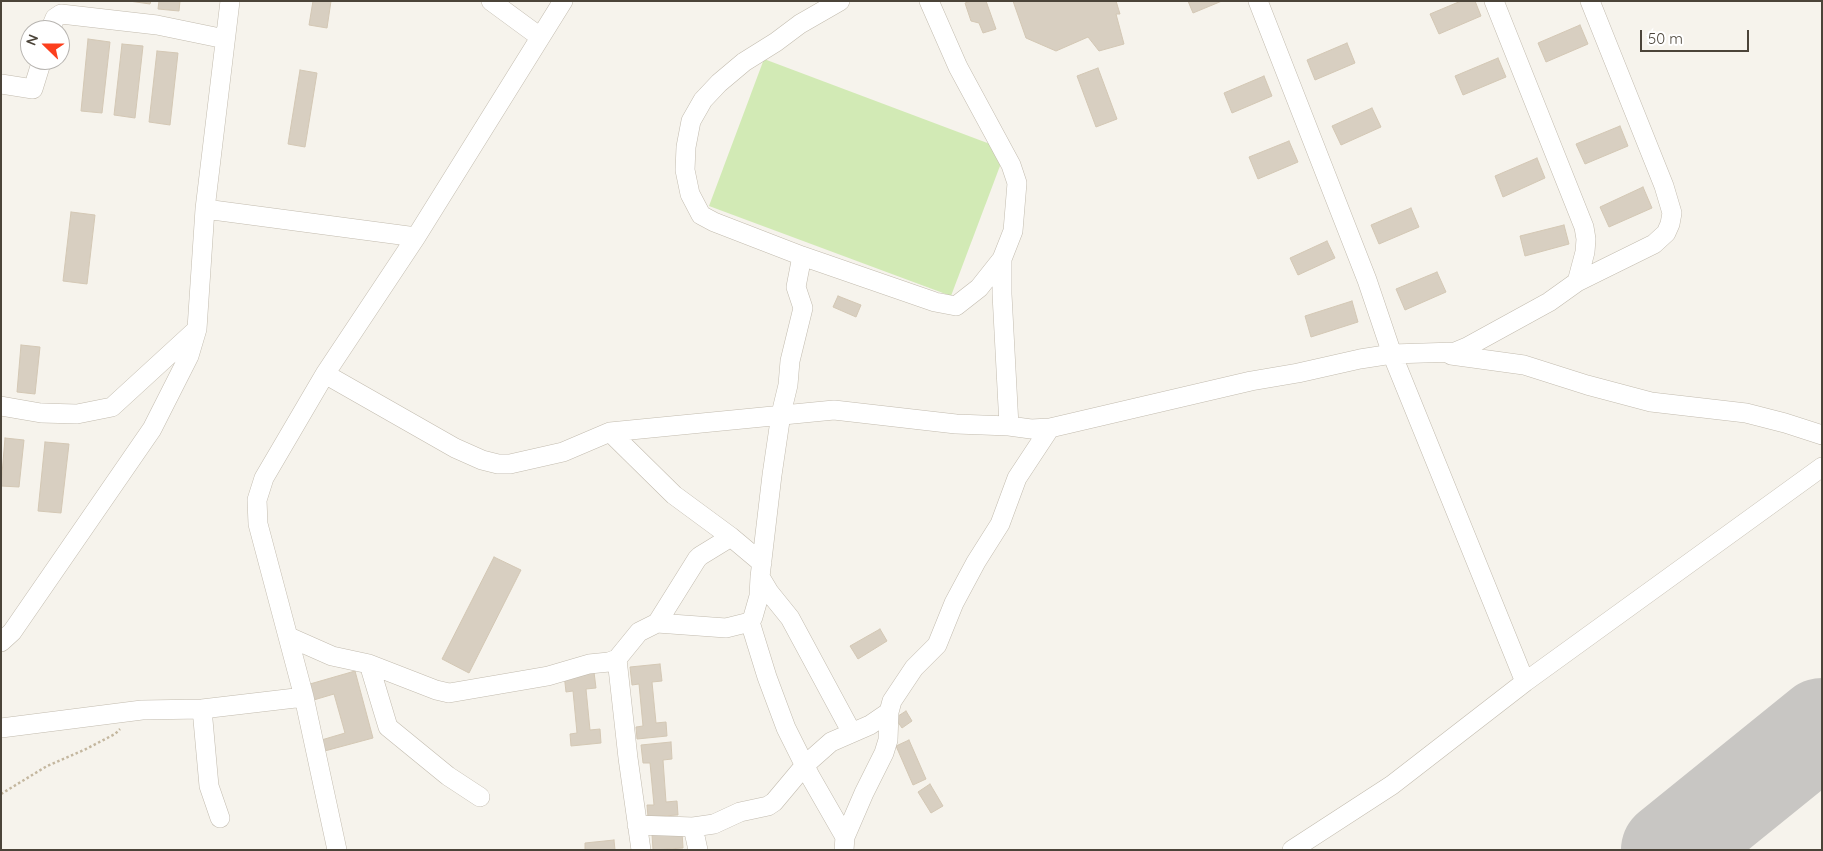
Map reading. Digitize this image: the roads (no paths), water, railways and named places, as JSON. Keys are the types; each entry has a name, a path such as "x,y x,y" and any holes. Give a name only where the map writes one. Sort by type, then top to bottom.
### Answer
{"street":[{"path":"1,642 12,632 152,429 189,356 197,329 205,209 230,1"},
{"path":"491,1 540,37"},
{"path":"337,850 304,697 258,524 257,500 264,478 325,374 416,237 563,1"},
{"path":"840,1 800,24 744,62 718,83 703,100 690,121 686,147 685,170 690,194 701,215 802,256 935,302 956,306 979,288 1002,259 1013,231 1016,183 1011,165 958,67 929,1"},
{"path":"1258,1 1367,280 1392,354 1525,682"},
{"path":"1494,1 1584,227 1586,239 1585,252 1577,282"},
{"path":"325,374 455,448 482,460 498,464 510,464 563,452 610,432 834,410 956,424 1009,426 1031,429 1050,428 1251,381 1392,354 1455,352 1467,348 1549,302 1577,282 1654,244 1666,233 1670,224 1672,213 1664,186 1590,1"},
{"path":"54,20 61,14 90,10 225,40"},
{"path":"1,84 33,89 39,70"},
{"path":"205,209 416,237"},
{"path":"289,637 332,656 369,664 436,690 449,693 548,676 617,659 639,632 657,623 726,628 750,622 760,596 761,570 781,414 788,384 790,361 803,308 796,287 802,256"},
{"path":"1002,259 1009,426"},
{"path":"1,406 41,413 77,414 112,407 197,329"},
{"path":"1439,353 1524,365 1587,385 1651,402 1746,414 1785,423 1822,435"},
{"path":"844,843 864,793 884,753 892,702 909,675 936,645 954,603 976,562 1000,524 1017,478 1050,428"},
{"path":"610,432 674,495 731,537 761,570 769,592 790,618 852,733"},
{"path":"1292,850 1392,785 1525,682 1822,467"},
{"path":"657,623 697,559 731,537"},
{"path":"750,622 767,677 786,728 844,843"},
{"path":"617,659 641,850"},
{"path":"369,664 388,727 448,776 480,797"},
{"path":"1,728 142,710 202,709 304,697"},
{"path":"202,709 209,786 220,818"},
{"path":"637,825 694,827 714,824 740,812 768,806 774,802 805,765 832,742 870,725 889,712"},
{"path":"694,827 698,850"}]}
